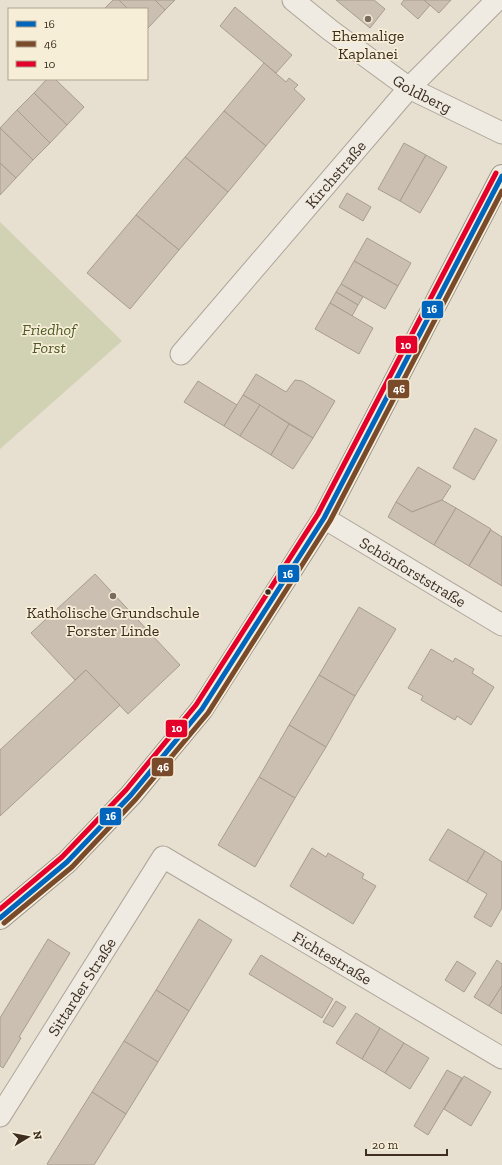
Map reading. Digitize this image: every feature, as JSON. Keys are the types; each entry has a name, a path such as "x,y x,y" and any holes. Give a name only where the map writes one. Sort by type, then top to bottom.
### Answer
{"main road":[{"path":"0,918 67,862 131,794 202,709 324,518 502,176"}],"street":[{"name":"Goldberg","path":"293,0 330,30 409,88 502,133"},
{"name":"Kirchstraße","path":"181,354 409,88 497,0"},
{"name":"Schönforststraße","path":"324,518 502,625"},
{"name":"Fichtestraße","path":"163,856 502,1058"},
{"name":"Sittarder Straße","path":"0,1116 163,856"}],"green space":[{"name":"Friedhof Forst","path":"0,222 122,341 0,449"}],"building":[{"path":"113,0 119,0 127,8 105,8"},
{"path":"119,0 155,0 165,10 148,28 148,8 127,8"},
{"path":"155,0 175,0 165,10"},
{"name":"Ehemalige Kaplanei","path":"336,0 374,0 385,9 370,28"},
{"path":"404,0 424,0 430,5 418,19 401,4"},
{"path":"424,0 451,0 439,13"},
{"path":"235,7 292,55 276,73 220,26"},
{"path":"264,63 286,82 289,78 298,85 294,89 305,99 266,146 224,111"},
{"path":"46,80 56,80 84,107 67,125 34,93"},
{"path":"34,93 67,125 50,143 17,110"},
{"path":"17,110 50,143 33,160 0,128"},
{"path":"224,111 266,146 228,192 185,157"},
{"path":"0,128 33,160 16,178 0,163"},
{"path":"404,143 426,155 400,201 378,189"},
{"path":"426,155 447,167 420,213 400,201"},
{"path":"185,157 228,192 179,250 136,215"},
{"path":"0,163 16,178 0,195"},
{"path":"347,193 371,207 363,221 339,207"},
{"path":"136,215 179,250 130,309 87,273"},
{"path":"367,238 411,263 398,286 354,261"},
{"path":"354,261 398,286 385,309 341,284"},
{"path":"341,284 363,297 358,305 336,292"},
{"path":"336,292 358,305 352,316 330,303"},
{"path":"330,303 373,328 359,354 315,329"},
{"path":"256,374 286,392 295,380 302,381 335,401 313,438 243,395"},
{"path":"198,381 237,405 224,426 184,402"},
{"path":"243,395 260,405 240,436 224,426"},
{"path":"260,405 289,424 271,455 240,436"},
{"path":"289,424 313,438 293,469 271,455"},
{"path":"475,428 497,440 474,480 453,468"},
{"path":"418,467 451,486 442,500 412,512 396,502"},
{"path":"442,500 456,508 434,545 388,517 396,502 412,512"},
{"path":"456,508 491,529 469,566 434,545"},
{"path":"491,530 502,537 502,586 469,566"},
{"path":"95,574 180,665 128,714 86,670 75,680 31,633"},
{"path":"359,607 396,629 355,696 319,675"},
{"path":"431,649 453,662 455,658 474,669 472,673 494,687 471,725 457,716 455,720 421,700 423,696 408,688"},
{"path":"86,670 120,705 0,816 0,750"},
{"path":"319,675 355,696 326,747 289,725"},
{"path":"289,725 326,747 295,798 259,777"},
{"path":"259,777 295,798 255,867 218,845"},
{"path":"448,829 485,851 467,882 429,860"},
{"path":"312,848 326,857 328,853 364,874 362,878 376,886 353,924 290,886"},
{"path":"485,851 502,862 502,908 491,927 474,917 487,894 467,882"},
{"path":"199,919 232,940 189,1011 156,990"},
{"path":"48,939 70,953 19,1037 21,1038 3,1068 0,1066 0,1018"},
{"path":"261,955 333,999 322,1018 249,974"},
{"path":"497,960 502,964 502,986 489,1006 474,997"},
{"path":"457,961 476,973 464,992 445,980"},
{"path":"502,986 502,1014 489,1006"},
{"path":"156,990 189,1011 158,1062 124,1041"},
{"path":"336,1001 346,1007 333,1027 323,1022"},
{"path":"356,1013 380,1028 362,1059 336,1043"},
{"path":"380,1028 404,1043 385,1073 362,1059"},
{"path":"124,1041 158,1062 126,1114 92,1092"},
{"path":"404,1043 429,1058 410,1089 385,1073"},
{"path":"447,1070 462,1078 428,1135 414,1126"},
{"path":"464,1076 491,1092 471,1126 444,1109"},
{"path":"92,1092 126,1114 94,1165 47,1164"}],"transit line":[{"name":"10","path":"0,909 62,857 126,790 196,705 318,514 496,173"},
{"name":"16","path":"0,918 67,862 131,795 202,709 324,518 502,176"},
{"name":"46","path":"4,923 72,867 136,799 208,713 330,521 502,191"}],"place":[{"name":"Ehemalige Kaplanei","path":"368,19"},
{"name":"Katholische Grundschule Forster Linde","path":"113,596"}]}
